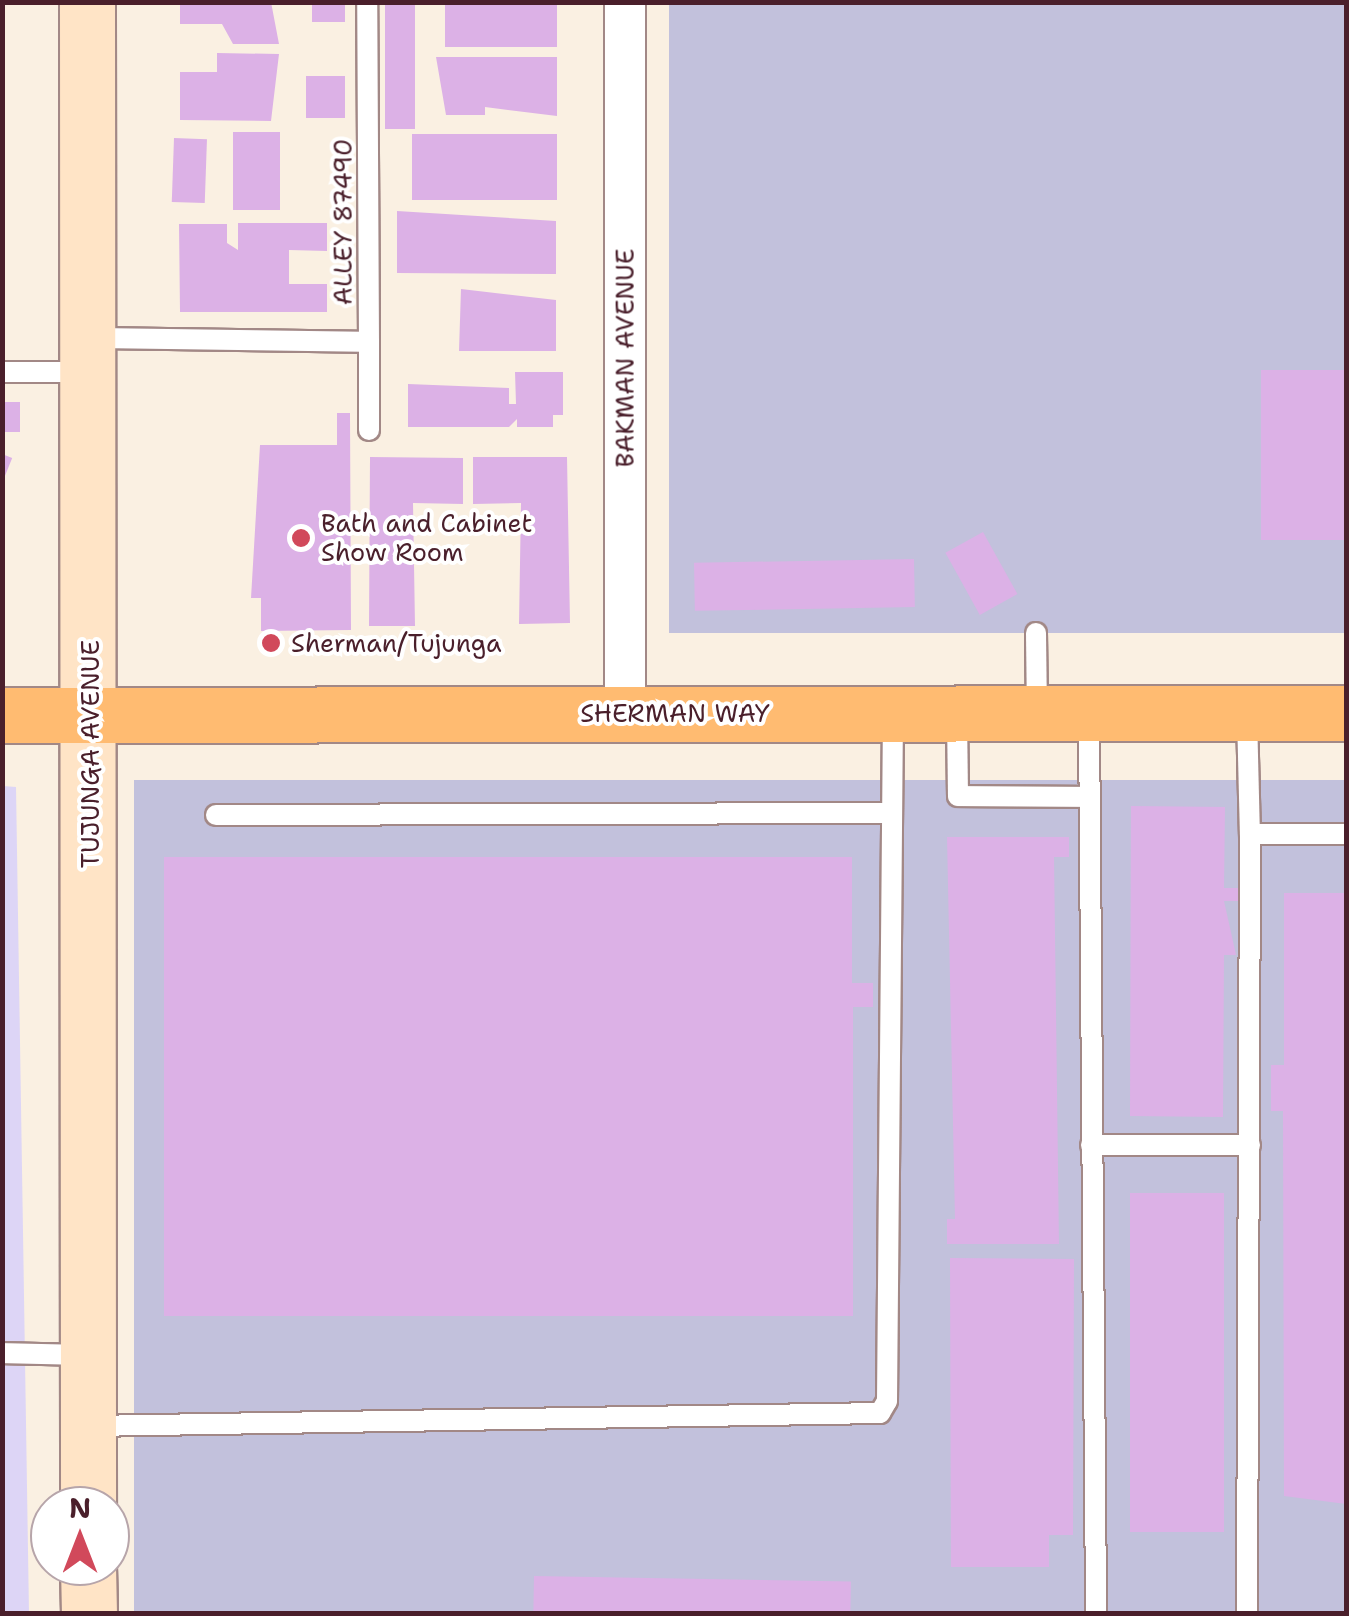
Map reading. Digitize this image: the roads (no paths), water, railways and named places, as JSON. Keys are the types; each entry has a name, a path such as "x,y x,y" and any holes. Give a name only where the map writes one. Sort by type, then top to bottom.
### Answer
{"main road":[{"name":"SHERMAN WAY","path":"2,715 1346,713"}],"street":[{"name":"TUJUNGA AVENUE","path":"88,2 88,1486"},
{"name":"BAKMAN AVENUE","path":"625,2 625,712"},
{"path":"88,1586 89,1614"}],"lane":[{"name":"ALLEY 87490","path":"2,372 89,355 369,342 367,2"},
{"path":"369,342 370,430"},
{"path":"1036,633 1090,797 1096,1614"},
{"path":"957,712 958,796 1090,797"},
{"path":"1247,713 1247,1614"},
{"path":"89,1426 880,1413 888,1401 893,714"},
{"path":"216,815 892,814"},
{"path":"1250,834 1346,834"},
{"path":"1091,1145 1250,1145"},
{"path":"2,1353 89,1355"}],"place":[{"name":"Bath and Cabinet Show Room","path":"301,538"},
{"name":"Sherman/Tujunga","path":"271,643"}]}
